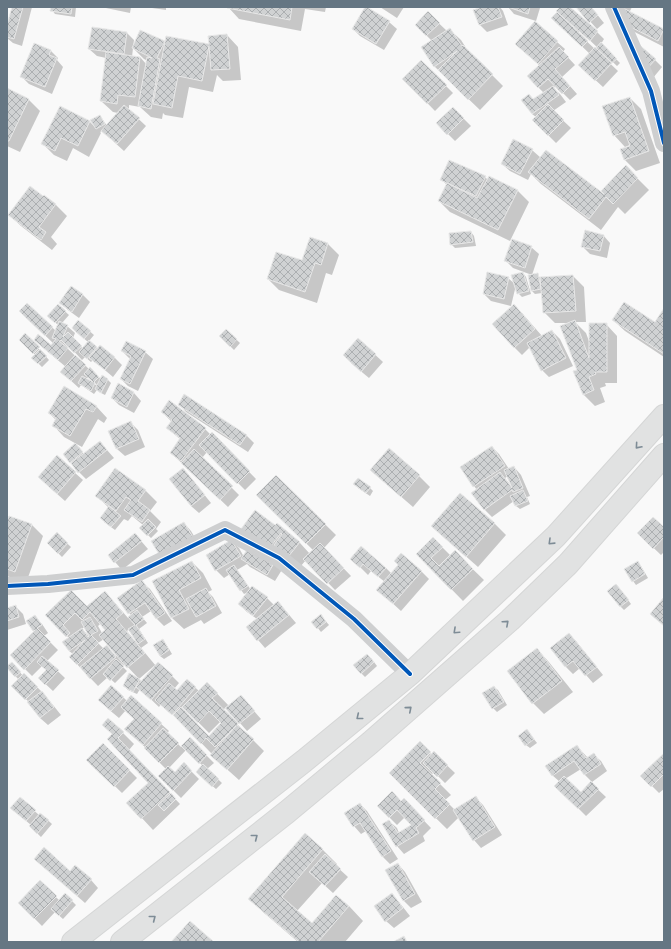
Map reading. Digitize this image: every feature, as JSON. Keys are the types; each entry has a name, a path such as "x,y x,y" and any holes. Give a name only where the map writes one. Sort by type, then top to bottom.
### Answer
{"highway":[{"path":"73,942 310,756 410,674 556,536 664,416"},
{"path":"122,942 287,812 376,738 510,620 568,564 664,456"}],"street":[{"path":"614,7 651,91 664,143"},
{"path":"7,586 48,584 133,575 225,530 279,558 354,619 410,674"}],"building":[{"path":"12,7 23,7 14,39 7,37 7,25"},
{"path":"51,7 72,7 71,14 50,11"},
{"path":"227,7 292,7 290,20"},
{"path":"365,7 390,21 376,44 352,29"},
{"path":"482,7 498,7 502,17 479,25 473,10"},
{"path":"508,7 530,7 528,14"},
{"path":"560,7 570,7 598,31 590,41 556,11"},
{"path":"576,7 591,7 598,15 589,23"},
{"path":"623,8 664,29 658,41 617,20"},
{"path":"428,11 440,23 426,36 415,25"},
{"path":"557,12 588,41 582,47 551,18"},
{"path":"535,21 558,41 538,64 515,44"},
{"path":"92,27 127,32 124,54 88,49"},
{"path":"450,28 462,46 463,45 493,74 468,100 438,70 457,51 434,67 421,47"},
{"path":"140,30 165,41 157,58 160,59 151,109 138,106 147,57 152,58 132,48"},
{"path":"227,34 230,69 211,70 209,46 202,81 178,76 172,108 153,104 166,36 209,44 208,36"},
{"path":"601,42 617,59 612,63 596,48"},
{"path":"636,42 656,59 645,71"},
{"path":"34,43 51,50 49,55 57,58 45,87 20,77"},
{"path":"559,47 569,57 555,69 570,86 562,94 548,79 538,88 527,76"},
{"path":"595,47 612,63 595,81 578,65"},
{"path":"106,52 140,57 135,97 118,95 117,104 100,101"},
{"path":"421,60 447,85 427,104 402,79"},
{"path":"553,86 559,95 532,114 521,100 529,94 533,99"},
{"path":"7,88 29,99 9,141 7,141"},
{"path":"630,97 649,151 624,160 620,149 630,146 625,132 613,136 602,106"},
{"path":"548,104 564,120 548,136 532,120"},
{"path":"124,105 140,118 117,144 101,131"},
{"path":"60,106 90,121 78,146 61,138 55,151 41,144"},
{"path":"453,107 464,118 447,135 436,123"},
{"path":"100,115 105,124 96,129 90,120"},
{"path":"513,139 533,149 520,174 501,164"},
{"path":"546,150 604,194 601,191 626,165 638,178 613,204 606,197 589,219 528,172"},
{"path":"449,160 486,176 476,196 440,180"},
{"path":"489,176 518,190 498,230 438,201 447,183 477,198"},
{"path":"30,186 56,204 39,227 46,232 41,240 8,215"},
{"path":"585,230 604,235 600,251 581,247"},
{"path":"471,231 473,242 450,245 449,233"},
{"path":"310,237 328,243 321,265 315,263 305,292 267,279 276,252 302,260"},
{"path":"512,239 532,246 525,268 504,261"},
{"path":"487,272 509,277 504,299 483,294"},
{"path":"523,272 529,291 517,294 511,275"},
{"path":"538,273 541,289 531,291 528,275"},
{"path":"573,275 576,311 543,313 540,277"},
{"path":"71,286 83,294 72,312 59,303"},
{"path":"624,302 655,322 664,308 664,354 612,320"},
{"path":"27,303 53,327 45,336 19,311"},
{"path":"58,304 66,311 55,323 47,316"},
{"path":"514,304 535,329 514,348 492,324"},
{"path":"78,320 91,331 84,339 72,328"},
{"path":"575,320 589,358 589,323 607,323 607,372 595,372 596,374 589,377 594,390 583,395 573,371 577,370 560,326"},
{"path":"59,321 68,325 63,337 68,332 82,346 74,353 61,340 59,341 68,348 58,360 34,340 38,334 51,345 56,339 52,338"},
{"path":"226,329 237,339 230,347 219,336"},
{"path":"552,330 566,358 541,371 527,343"},
{"path":"25,333 40,347 33,354 19,340"},
{"path":"358,338 376,354 361,372 343,355"},
{"path":"89,340 97,347 87,359 79,352"},
{"path":"126,341 146,351 130,384 120,379 131,356 121,351"},
{"path":"100,345 115,357 105,370 89,358"},
{"path":"40,349 47,356 38,364 31,358"},
{"path":"75,355 86,365 71,381 60,372"},
{"path":"90,367 99,377 94,382 95,383 91,391 78,383 82,376 93,382 84,374"},
{"path":"102,375 108,379 101,393 95,389"},
{"path":"118,383 134,392 127,407 111,398"},
{"path":"64,386 97,406 93,412 86,409 70,436 52,426 56,418 48,413"},
{"path":"184,394 247,435 240,445 178,405"},
{"path":"169,400 206,428 181,461 170,453 180,438 166,428 172,420 161,412"},
{"path":"131,421 139,439 116,449 108,431"},
{"path":"212,432 250,471 237,484 199,445"},
{"path":"100,441 107,450 78,473 71,463"},
{"path":"75,443 83,452 70,463 63,454"},
{"path":"492,446 505,466 473,487 460,467"},
{"path":"389,448 420,475 401,497 370,470"},
{"path":"194,449 233,486 220,500 181,463"},
{"path":"57,455 76,472 57,494 38,477"},
{"path":"514,466 523,488 513,492 512,490 484,510 471,493 500,472 512,488 504,470"},
{"path":"115,468 146,490 138,501 150,510 142,522 124,510 131,500 126,497 116,511 95,496"},
{"path":"183,468 205,495 191,506 169,479"},
{"path":"276,475 326,524 306,544 256,495"},
{"path":"358,478 371,487 366,493 353,484"},
{"path":"523,490 528,501 515,506 510,496"},
{"path":"460,493 495,523 466,557 431,526"},
{"path":"109,506 121,516 111,527 100,518"},
{"path":"255,510 275,525 277,523 300,542 288,557 274,545 282,534 281,533 268,550 241,529"},
{"path":"9,516 32,524 15,572 7,569 7,522"},
{"path":"653,517 664,527 664,537 653,549 637,533"},
{"path":"148,519 156,527 147,536 139,528"},
{"path":"184,522 195,541 162,559 151,541"},
{"path":"57,532 68,543 58,554 47,543"},
{"path":"135,533 142,541 114,563 108,555"},
{"path":"433,537 443,547 431,558 439,566 455,550 473,569 451,590 416,554"},
{"path":"231,540 241,556 215,571 206,555"},
{"path":"320,543 344,568 327,584 303,559"},
{"path":"250,545 276,560 267,575 241,559"},
{"path":"361,546 386,568 378,577 363,564 360,568 350,559"},
{"path":"401,553 422,571 393,604 376,590 398,565 394,561"},
{"path":"192,561 201,578 179,590 189,609 171,618 152,581"},
{"path":"638,561 645,574 632,582 624,569"},
{"path":"234,565 248,586 240,591 226,570"},
{"path":"142,580 165,613 156,619 145,603 128,614 117,598"},
{"path":"616,584 629,600 620,607 607,591"},
{"path":"252,586 268,597 253,616 238,604"},
{"path":"206,588 216,606 196,617 186,599"},
{"path":"71,590 87,606 105,591 123,613 116,619 145,653 127,668 99,635 105,630 90,612 82,620 75,613 63,625 70,633 66,637 45,615"},
{"path":"664,597 664,626 650,614"},
{"path":"278,601 289,615 257,641 246,627"},
{"path":"16,605 19,617 7,621 7,608"},
{"path":"137,610 144,619 136,625 145,639 138,644 128,629 135,625 128,617"},
{"path":"321,614 326,622 317,629 311,622"},
{"path":"35,615 42,625 37,628 51,642 24,670 10,655 35,630 33,631 26,621"},
{"path":"90,617 98,631 91,635 99,643 77,665 69,657 85,640 69,651 62,642 82,628 88,637 89,636 81,622"},
{"path":"569,633 597,667 585,676 573,661 565,667 550,648"},
{"path":"163,639 169,650 160,656 153,645"},
{"path":"107,645 116,657 90,679 80,667"},
{"path":"537,648 562,681 532,704 507,671"},
{"path":"367,654 374,662 361,674 353,665"},
{"path":"42,656 59,670 45,685 38,678 46,670 37,662"},
{"path":"116,659 124,666 110,681 103,674"},
{"path":"12,662 21,672 15,677 7,668 7,666"},
{"path":"158,662 173,675 151,700 136,687"},
{"path":"24,673 38,687 25,700 11,686"},
{"path":"129,673 140,679 133,692 123,686"},
{"path":"187,679 196,687 172,715 155,700 169,683 177,690"},
{"path":"207,682 218,693 212,698 238,723 237,725 254,739 227,770 210,755 236,726 215,747 206,738 201,744 173,715 181,707 209,736 221,723 209,711 198,723 182,707"},
{"path":"111,685 124,697 111,711 98,700"},
{"path":"494,686 504,702 492,709 482,693"},
{"path":"42,691 54,707 40,718 27,702"},
{"path":"131,695 162,723 143,745 124,729 134,719 121,707"},
{"path":"241,695 255,711 239,724 225,708"},
{"path":"108,718 124,732 118,738 170,792 141,819 126,803 148,783 107,739 112,734 102,725"},
{"path":"163,728 179,743 159,763 144,748"},
{"path":"527,729 534,739 525,746 518,736"},
{"path":"190,737 207,755 199,764 181,746"},
{"path":"420,741 431,752 420,763 441,783 435,789 450,804 435,819 389,773"},
{"path":"103,743 130,770 114,787 86,760"},
{"path":"577,745 586,758 594,753 601,764 584,775 574,761 552,776 545,766"},
{"path":"434,751 448,765 437,777 423,763"},
{"path":"664,753 664,774 651,787 640,776"},
{"path":"184,762 192,771 173,791 158,776 168,766 175,772"},
{"path":"203,764 219,779 212,787 196,772"},
{"path":"564,776 581,792 591,781 599,789 578,809 554,786"},
{"path":"392,791 401,801 404,798 425,820 416,828 419,833 396,847 382,824 389,820 398,833 411,825 397,810 389,818 377,806"},
{"path":"171,793 176,799 164,811 158,805"},
{"path":"476,796 495,827 473,841 453,810"},
{"path":"20,797 36,810 26,821 10,808"},
{"path":"360,803 391,851 382,857 360,823 353,827 344,813"},
{"path":"40,813 49,820 37,834 29,826"},
{"path":"305,833 323,849 282,897 312,923 336,895 349,906 318,942 297,942 298,941 248,899"},
{"path":"44,847 70,871 75,865 92,879 77,896 34,859"},
{"path":"325,854 341,869 325,886 309,872"},
{"path":"398,863 415,894 403,901 385,870"},
{"path":"40,880 57,896 34,919 18,903"},
{"path":"65,893 73,900 59,916 51,909"},
{"path":"392,893 403,908 385,922 374,906"},
{"path":"190,921 214,942 171,942"},
{"path":"404,936 407,942 393,942"}],"cycle path":[{"path":"614,7 651,91 664,143"},
{"path":"7,586 48,584 133,575 225,530 279,558 354,619 410,674"}]}
